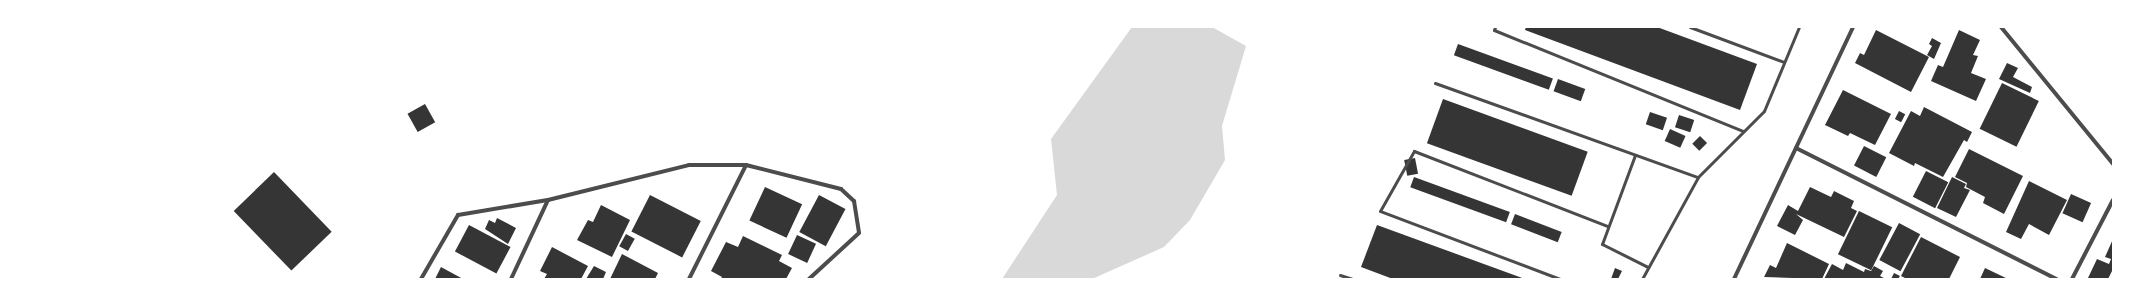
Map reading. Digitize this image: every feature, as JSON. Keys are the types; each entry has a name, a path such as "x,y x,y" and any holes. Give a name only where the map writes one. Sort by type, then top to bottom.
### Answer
{"street":[{"path":"1734,279 1853,27"},
{"path":"2001,27 2113,164"},
{"path":"1796,148 2057,279"},
{"path":"421,279 458,215 548,200 689,165 746,165 841,189 854,201 860,233 809,279"},
{"path":"689,279 746,165"},
{"path":"511,279 548,200"},
{"path":"2072,279 2113,200"}],"lane":[{"path":"1495,27 1494,30 1743,131"},
{"path":"1690,27 1784,62"},
{"path":"1642,279 1698,177 1764,111 1799,27"},
{"path":"1435,83 1698,177"},
{"path":"1560,279 1380,211 1414,151 1607,226"},
{"path":"1635,155 1607,226 1602,244 1648,267"},
{"path":"1340,275 1352,279"}],"shaded area":[{"path":"1132,27 1212,27 1246,46 1222,126 1225,160 1190,220 1164,247 1092,279 1002,279 1057,195 1051,139"}],"building":[{"path":"1526,27 1657,27 1757,64 1740,110 1525,30"},
{"path":"1876,30 1929,57 1911,92 1855,63 1860,53 1864,55"},
{"path":"1959,30 1980,40 1973,55 1978,56 1971,73 1986,79 1976,101 1931,81 1938,65 1943,67"},
{"path":"1932,38 1941,43 1934,59 1927,55 1932,46 1929,44"},
{"path":"1458,44 1553,79 1549,90 1454,55"},
{"path":"2007,63 2018,68 2013,77 2032,87 2030,93 1999,79"},
{"path":"1558,79 1585,89 1581,101 1554,91"},
{"path":"2002,83 2039,101 2016,147 1980,129"},
{"path":"1843,90 1891,114 1875,145 1850,133 1848,136 1825,125"},
{"path":"1443,99 1588,152 1572,196 1427,143"},
{"path":"425,104 435,122 418,132 408,114"},
{"path":"1924,107 1972,132 1967,142 1964,140 1943,177 1915,163 1914,166 1889,153 1911,111 1920,116"},
{"path":"1899,111 1905,114 1901,122 1895,119"},
{"path":"1650,112 1667,118 1663,130 1646,124"},
{"path":"1679,115 1694,120 1690,132 1675,127"},
{"path":"1670,129 1686,136 1680,148 1665,141"},
{"path":"1700,136 1707,143 1699,151 1692,144"},
{"path":"1864,146 1886,157 1876,177 1854,166"},
{"path":"1969,149 2023,176 2004,214 1983,203 1985,197 1966,187 1967,183 1955,177"},
{"path":"1415,158 1418,174 1407,176 1404,160"},
{"path":"1926,171 1948,182 1935,208 1913,197"},
{"path":"274,172 332,232 291,271 234,211"},
{"path":"1414,177 1510,212 1506,222 1410,187"},
{"path":"1952,177 1966,184 1964,188 1970,190 1956,217 1937,208"},
{"path":"2029,181 2067,200 2049,235 2029,224 2021,239 2006,232"},
{"path":"765,187 802,204 787,238 749,221"},
{"path":"1810,187 1831,197 1834,191 1854,201 1851,208 1857,211 1844,237 1796,214 1803,220 1795,235 1777,226 1788,205 1798,211"},
{"path":"2071,194 2091,203 2083,222 2062,213"},
{"path":"650,195 701,221 682,257 631,232"},
{"path":"819,195 845,209 826,246 799,232"},
{"path":"601,205 630,220 612,257 577,240 588,220 593,222"},
{"path":"1859,211 1892,227 1871,270 1838,254"},
{"path":"1515,214 1562,232 1558,242 1511,224"},
{"path":"497,218 516,228 508,244 485,229 489,220 495,223"},
{"path":"1899,223 1920,234 1900,271 1879,260"},
{"path":"469,225 510,247 496,274 455,251"},
{"path":"1377,225 1525,279 1393,279 1361,267"},
{"path":"626,234 635,239 628,251 619,246"},
{"path":"797,235 816,244 807,263 788,254"},
{"path":"743,236 782,255 779,261 792,268 786,279 721,279 722,277 711,271 726,242 738,247"},
{"path":"1921,237 1960,257 1949,279 1907,279 1901,276"},
{"path":"2113,239 2113,269 2108,279 2088,278 2097,259 2109,264 2111,259 2105,257"},
{"path":"1787,243 1829,264 1822,279 1764,277 1770,265 1776,268"},
{"path":"552,247 588,266 581,279 544,279 547,274 540,271"},
{"path":"622,254 658,273 655,279 610,279"},
{"path":"1846,263 1864,272 1865,269 1871,271 1874,266 1883,271 1880,276 1886,279 1824,279 1832,264 1843,270"},
{"path":"594,266 606,272 603,279 586,279"},
{"path":"441,267 463,279 435,279"},
{"path":"1615,268 1622,271 1618,279 1611,279"},
{"path":"1985,268 2008,279 1980,279"},
{"path":"1894,273 1900,276 1898,279 1891,279"}]}
